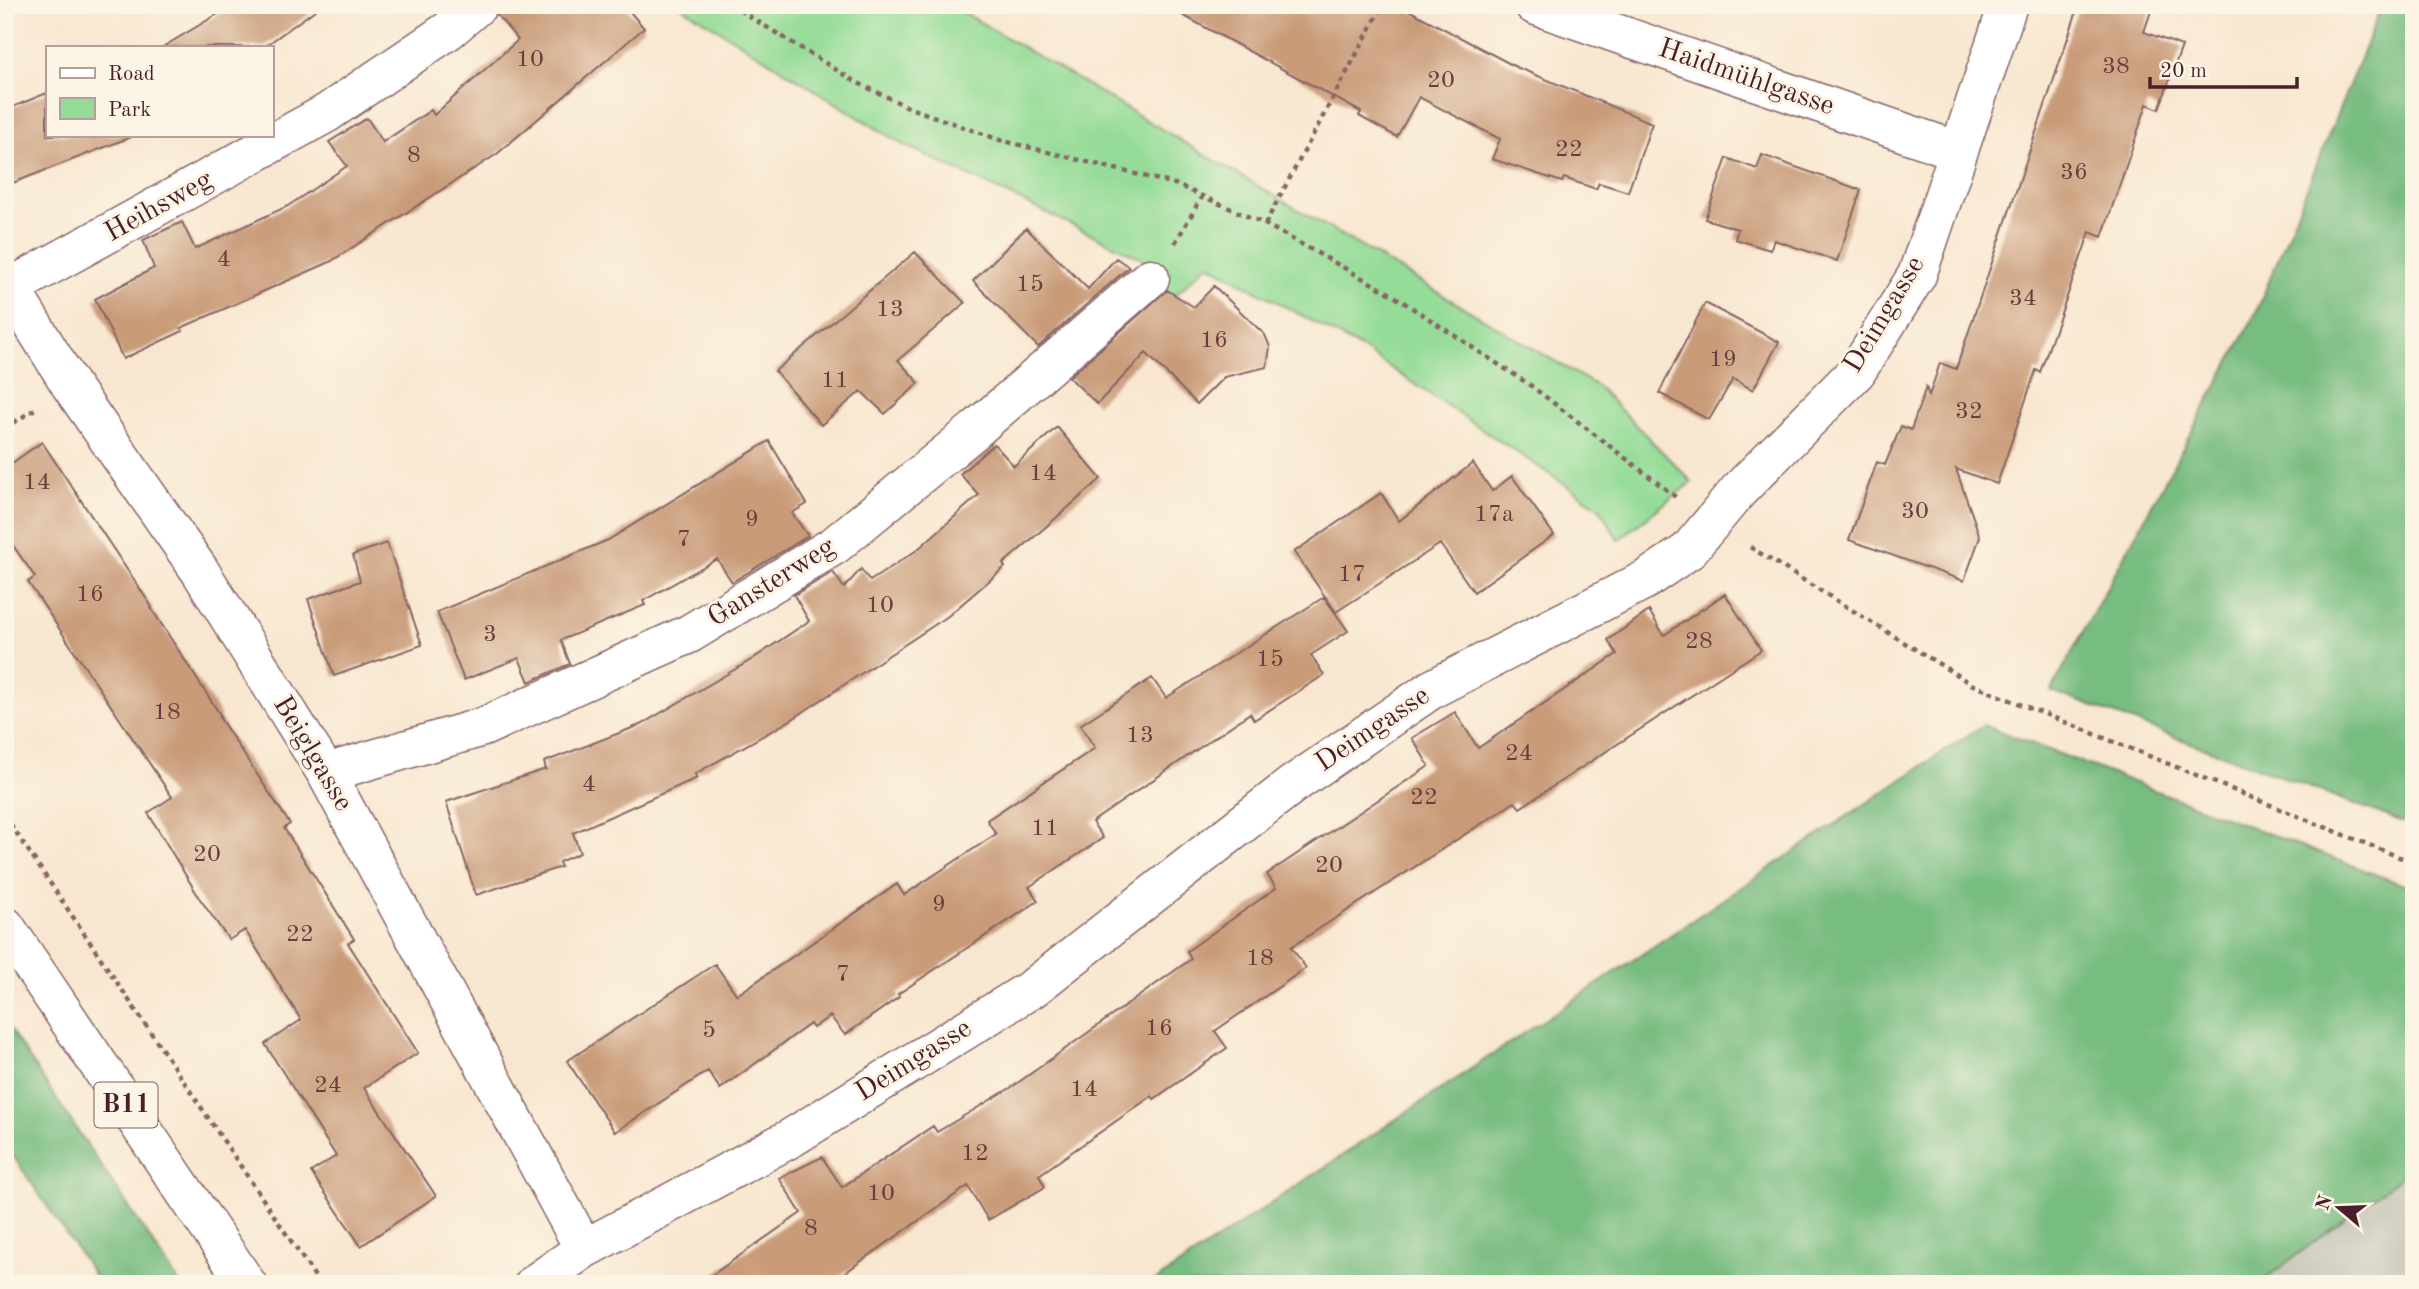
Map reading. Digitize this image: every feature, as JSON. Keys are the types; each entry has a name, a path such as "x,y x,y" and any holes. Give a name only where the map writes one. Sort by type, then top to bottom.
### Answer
{"street":[{"name":"Heihsweg","path":"8,283 327,113 449,30 478,5"},
{"name":"Haidmühlgasse","path":"1534,5 1958,151"},
{"name":"Deimgasse","path":"534,1284 584,1249 791,1138 1033,988 1292,785 1432,690 1645,580 1688,551 1738,491 1857,371 1917,275 2008,5"},
{"name":"Gansterweg","path":"326,773 484,727 689,634 835,545 975,430 1150,278"},
{"name":"Beiglgasse","path":"8,283 71,386 200,571 326,773 584,1249"},
{"name":"B11","path":"5,926 247,1284"}],"path":[{"path":"731,5 856,82 910,108 1000,139 1175,184 1265,224 1391,294 1530,385 1711,524 1973,684 2414,863"},
{"path":"1265,224 1383,5"},
{"path":"1150,278 1177,241 1203,195"},
{"path":"5,816 320,1284"}],"shaded area":[{"path":"2414,1167 2414,1284 2258,1284"}],"green space":[{"path":"679,5 951,5 1597,386 1692,482 1618,540 1600,508 1361,348 1208,264 1170,300 1141,258 900,143"},
{"path":"2382,5 2414,5 2414,826 2051,691 2256,313"},
{"path":"1983,725 2414,889 2414,1167 2258,1284 1151,1284"},
{"path":"5,1022 180,1284 100,1284 5,1144"}],"building":[{"path":"233,5 322,5 265,46 165,46"},
{"path":"499,5 624,5 644,28 497,154 330,262 181,328 183,331 123,359 95,299 154,268 143,240 182,222 195,249 288,206 347,166 329,142 367,118 383,142 431,110 434,115 518,40 497,15"},
{"path":"1164,5 1399,5 1516,67 1652,123 1628,192 1599,183 1596,189 1564,178 1562,182 1492,159 1500,139 1419,97 1397,137 1359,116 1361,112"},
{"path":"2079,5 2153,5 2144,32 2182,46 2159,109 2147,104 2102,237 2090,232 2040,372 2036,370 1997,484 1956,469 1980,537 1964,581 1849,540 1877,462 1885,465 1901,426 1911,430 1926,387 1929,396 1940,363 1956,369"},
{"path":"46,93 46,136 131,137 5,186 5,110"},
{"path":"1762,155 1861,190 1837,261 1774,240 1770,250 1735,239 1738,229 1705,219 1727,158 1757,169"},
{"path":"1026,228 1088,289 1116,258 1129,267 1038,347 973,281"},
{"path":"915,252 965,303 898,360 919,383 885,414 861,391 821,425 775,371"},
{"path":"1214,286 1265,335 1270,347 1267,367 1224,377 1197,404 1146,353 1097,404 1069,377 1167,290 1194,307"},
{"path":"1705,303 1779,342 1753,390 1733,379 1709,420 1659,393"},
{"path":"1057,427 1101,479 948,616 791,720 695,774 697,778 573,833 580,853 559,862 561,867 476,895 446,802 546,769 544,762 640,725 751,660 809,621 794,595 833,572 844,588 861,569 870,581 917,550 979,495 960,474 994,444 1014,466"},
{"path":"769,441 807,504 792,513 808,536 732,582 717,559 643,601 645,605 561,640 570,664 529,682 519,658 464,680 437,612 608,540"},
{"path":"42,442 152,607 221,716 219,717 290,824 284,828 354,939 348,943 418,1053 364,1088 436,1196 361,1246 311,1172 336,1156 265,1044 301,1020 245,930 229,940 200,899 148,813 172,797 28,582 35,577 5,534 5,468"},
{"path":"1473,463 1492,491 1512,476 1554,535 1474,592 1440,544 1336,612 1294,552 1381,493 1399,521"},
{"path":"387,543 422,645 334,676 308,599 360,581 353,555"},
{"path":"1725,594 1761,650 1520,808 1515,802 1291,947 1306,968 1215,1031 1227,1048 1154,1099 1152,1096 1039,1175 1045,1187 988,1220 968,1186 829,1284 699,1284 801,1213 779,1178 822,1157 842,1187 933,1126 937,1132 1012,1087 1191,959 1187,951 1276,888 1267,874 1429,766 1412,738 1455,712 1478,748 1617,654 1608,640 1649,611 1664,635"},
{"path":"1324,597 1348,631 1311,655 1324,675 1254,720 1250,713 1092,822 1103,838 1029,887 1038,901 898,994 899,997 845,1035 830,1016 813,1028 810,1024 720,1089 708,1071 615,1132 567,1061 715,964 737,995 897,884 904,895 996,834 987,820 1095,748 1080,725 1152,678 1166,698"}]}
